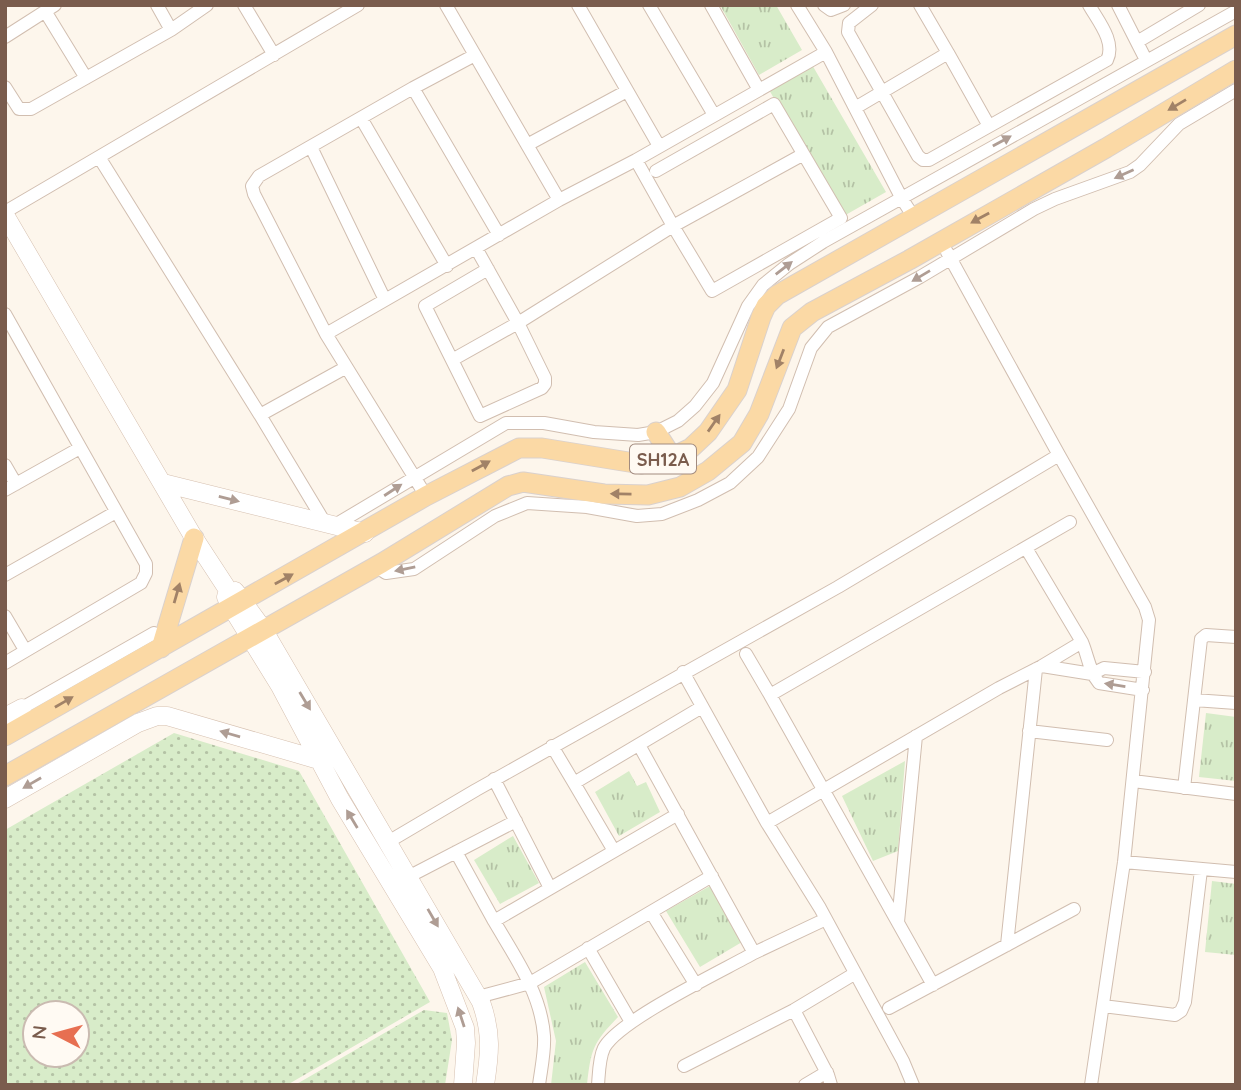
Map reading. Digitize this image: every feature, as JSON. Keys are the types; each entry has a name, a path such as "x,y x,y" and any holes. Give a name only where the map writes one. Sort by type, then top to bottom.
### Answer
{"main road":[{"name":"SH12A","path":"5,736 19,715 157,640 365,533 426,496 519,448 542,448 641,464 672,457 691,448 708,432 737,390 761,317 766,306 777,295 1236,35"},
{"path":"761,317 792,328 812,312 1106,148 1236,70"},
{"path":"5,214 194,538 388,842 478,997 489,1024 490,1047 485,1085"},
{"name":"SH12A","path":"5,776 375,566 457,529 508,486 523,482 615,494 648,495 680,487 708,471 742,443 759,414 792,328"},
{"path":"656,432 672,457"},
{"path":"163,483 365,533"},
{"path":"157,640 194,538"},
{"path":"256,632 281,687 340,799 442,968 465,1028 463,1085"},
{"path":"5,799 138,723 157,716 167,716 319,760"},
{"path":"49,750 59,768"}],"street":[{"path":"157,5 171,30"},
{"path":"5,87 19,110 31,109 171,30 207,5"},
{"path":"244,5 274,55"},
{"path":"5,214 358,5"},
{"path":"446,5 559,200"},
{"path":"578,5 659,146"},
{"path":"649,5 714,115"},
{"path":"711,5 759,90"},
{"path":"797,5 826,52 915,219"},
{"path":"824,5 831,10 844,5"},
{"path":"872,5 849,23 848,32 918,156 923,160 929,160 1107,60 1111,49 1109,42 1089,5"},
{"path":"920,5 989,126"},
{"path":"1118,5 1146,60"},
{"path":"1137,42 1199,5"},
{"path":"5,37 50,8 86,78"},
{"path":"99,157 330,524 506,423 544,422 605,433 638,435 656,432 678,421 695,406 713,383 748,306 763,285 789,264 823,242 1236,10"},
{"path":"1152,33 1162,51"},
{"path":"326,334 559,200 636,160 826,52"},
{"path":"855,108 948,53"},
{"path":"426,496 345,368 251,186 258,176 475,55"},
{"path":"412,88 499,235"},
{"path":"457,529 527,503 587,507 637,516 662,514 698,500 730,483 758,457 772,437 789,409 811,348 828,327 1034,209 1130,172 1179,124 1236,90"},
{"path":"527,145 627,92"},
{"path":"636,160 712,291 841,218 774,104 656,171"},
{"path":"360,118 447,266"},
{"path":"311,147 385,300"},
{"path":"452,360 518,323 673,226 802,155"},
{"path":"941,240 1145,607 1149,620 1124,862 1091,1085"},
{"path":"476,248 488,269 518,323 545,378 542,388 480,416 425,306 488,269"},
{"path":"5,314 146,564 146,573 141,583 5,663"},
{"path":"260,415 345,368"},
{"path":"5,466 10,487 80,448"},
{"path":"388,842 552,746 838,587 1059,455"},
{"path":"5,575 116,512"},
{"path":"771,695 1070,522"},
{"path":"1026,548 1082,642 1092,674 1100,683 1143,690"},
{"path":"5,617 25,650"},
{"path":"1184,788 1201,639 1206,635 1236,637"},
{"path":"767,823 1082,642"},
{"path":"746,654 933,985"},
{"path":"1039,668 1092,674 1104,668 1145,672"},
{"path":"1007,945 1029,732 1039,668"},
{"path":"683,672 767,823 825,919 903,1061 913,1085"},
{"path":"1194,700 1236,703"},
{"path":"574,783 702,707"},
{"path":"1029,732 1107,740"},
{"path":"898,923 916,736"},
{"path":"639,745 754,953"},
{"path":"552,746 614,851"},
{"path":"494,779 550,888"},
{"path":"1133,781 1236,794"},
{"path":"494,921 678,814"},
{"path":"408,877 516,821"},
{"path":"456,852 530,983 544,1035 539,1085"},
{"path":"1124,862 1236,872"},
{"path":"1103,1006 1175,1015 1181,1011 1185,1002 1201,870"},
{"path":"478,997 530,983 712,876"},
{"path":"889,1009 1074,909"},
{"path":"651,912 696,985"},
{"path":"598,1085 603,1051 609,1040 631,1022 754,953 825,919"},
{"path":"589,948 631,1022"},
{"path":"684,1066 794,1010 854,974"},
{"path":"794,1010 829,1078 805,1085"}],"green space":[{"path":"720,5 776,5 802,50 759,75"},
{"path":"811,63 886,192 842,217 768,88"},
{"path":"1206,713 1236,717 1236,781 1199,777"},
{"path":"174,733 299,771 430,1002 287,1085 5,1085 5,830"},
{"path":"905,761 898,851 873,861 842,796"},
{"path":"629,771 637,786 646,782 660,812 619,836 595,792"},
{"path":"513,836 539,883 500,904 474,860"},
{"path":"1212,881 1236,884 1236,955 1205,952"},
{"path":"710,886 742,942 700,967 666,911"},
{"path":"585,962 618,1017 595,1047 587,1085 551,1085 556,1041 544,987"},
{"path":"424,1010 447,1013 452,1040 445,1085 295,1085"}]}
